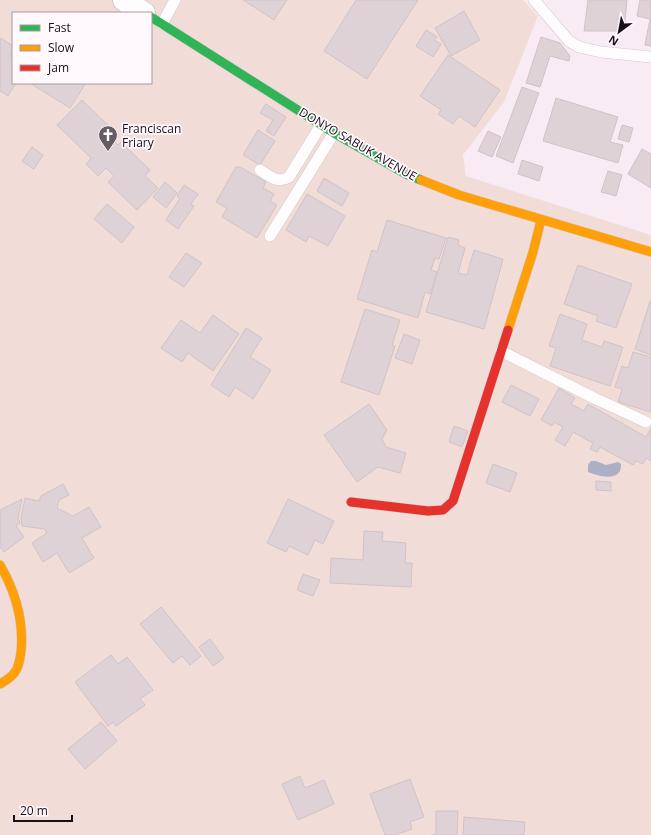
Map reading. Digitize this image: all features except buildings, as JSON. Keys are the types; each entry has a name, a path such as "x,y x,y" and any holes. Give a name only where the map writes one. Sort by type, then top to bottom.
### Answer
{"street":[{"name":"DONYO SABUK AVENUE","path":"124,0 142,12"},
{"name":"DONYO SABUK AVENUE","path":"153,19 334,133 406,174 459,195 651,252"},
{"path":"351,502 428,511 443,510 453,501 533,252 541,220"},
{"path":"0,565 19,608 21,625 20,658 15,673 0,684"}],"lane":[{"path":"153,19 175,0"},
{"path":"534,0 569,41 579,47 601,52 651,57"},
{"path":"260,170 277,181 289,177 321,125"},
{"path":"270,236 334,133"},
{"path":"501,351 594,398 646,422"}],"shaded area":[{"path":"0,0 523,0 538,16 504,102 463,155 466,176 651,235 651,835 0,835"}],"water":[{"path":"591,461 596,461 606,465 618,462 621,464 620,470 618,474 609,477 592,474 588,472 588,465"}],"traffic: fast":[{"path":"152,18 334,133 406,174 421,180"}],"traffic: slow":[{"path":"421,180 459,195 651,252"},
{"path":"508,330 533,252 541,220"},
{"path":"0,565 14,596 20,618 22,640 21,655 17,668 12,676 0,684"}],"traffic: jam":[{"path":"351,502 428,511 443,510 453,501 508,330"}],"place":[{"name":"Franciscan Friary","path":"108,152"}]}
